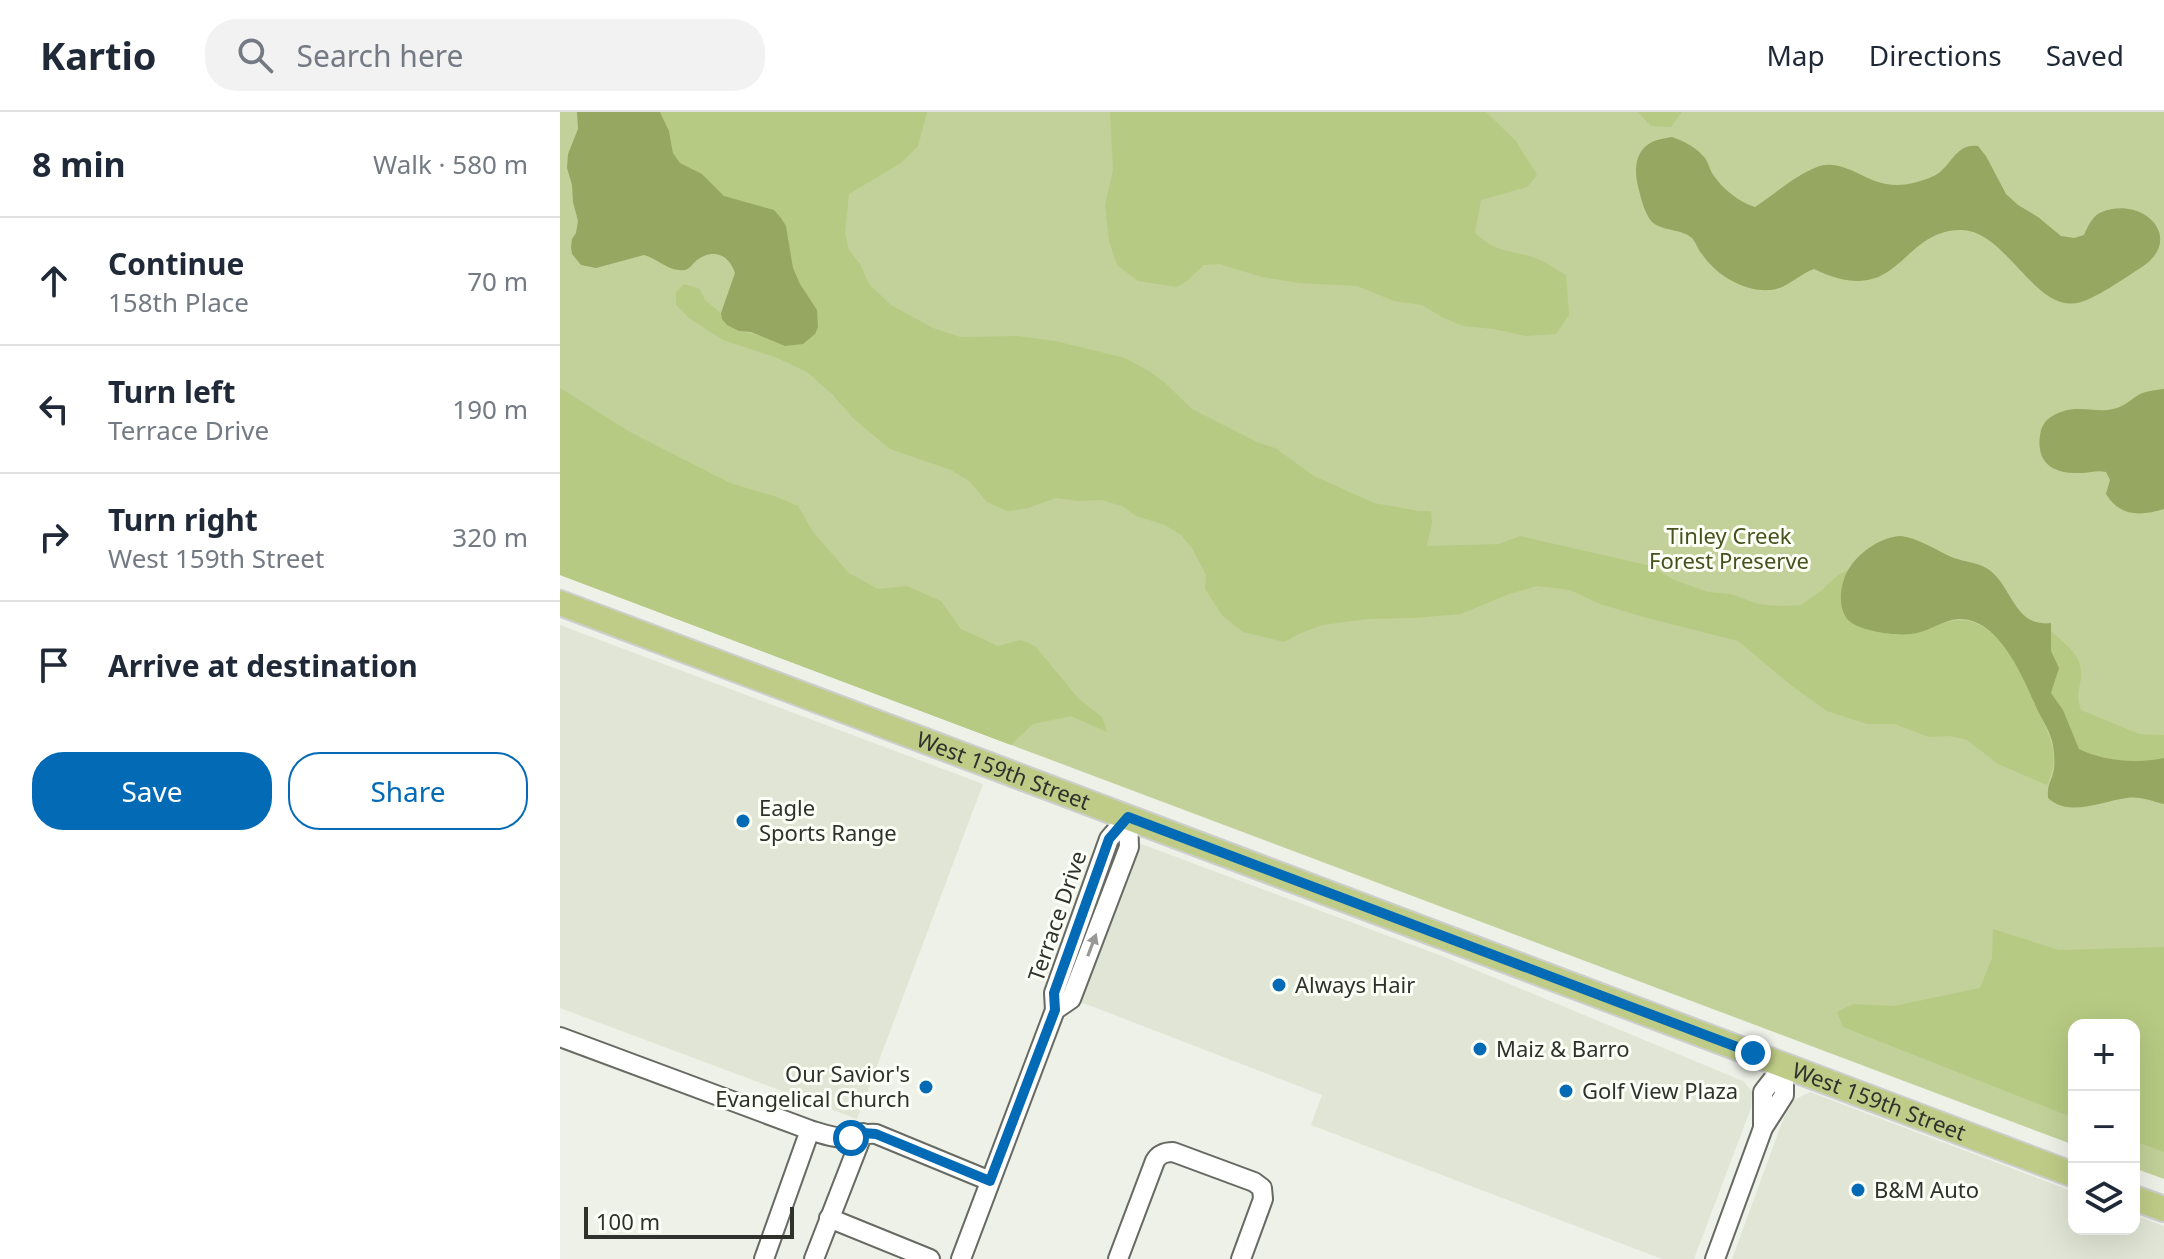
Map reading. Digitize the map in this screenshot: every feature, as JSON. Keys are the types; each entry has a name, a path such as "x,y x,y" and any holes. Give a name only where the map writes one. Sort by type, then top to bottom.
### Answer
{"main road":[{"name":"West 159th Street","path":"560,603 2068,1173"},
{"path":"2140,1200 2164,1209"}],"street":[{"name":"Terrace Drive","path":"961,1259 1055,1010 1071,999 1129,847 1128,817"},
{"path":"560,1037 810,1130 834,1137 876,1134 990,1181"},
{"path":"1715,1259 1763,1128 1763,1092 1784,1065"},
{"path":"764,1259 810,1130"},
{"path":"814,1259 863,1133"},
{"path":"1118,1259 1155,1161 1158,1156 1173,1152 1254,1182 1262,1188 1263,1199 1241,1259"},
{"path":"829,1218 930,1259"}],"shaded area":[{"path":"577,112 660,112 669,131 673,153 680,163 702,174 724,196 774,210 786,226 793,268 817,310 818,327 815,334 803,344 785,346 727,325 721,313 735,273 726,258 716,254 706,255 683,270 670,268 644,255 596,268 581,265 572,254 572,239 578,221 567,168 568,154 578,129"},
{"path":"660,112 927,112 918,146 901,163 849,194 845,233 849,250 869,284 891,305 933,328 960,337 1018,336 1055,341 1125,358 1164,382 1192,409 1275,448 1314,476 1374,503 1431,511 1427,546 1499,544 1520,536 1651,566 1674,580 1708,592 1781,606 1801,605 1848,570 1842,608 1848,620 1855,624 1876,631 1897,632 1966,621 1987,629 1998,638 2021,672 2050,738 2053,765 2047,785 1998,764 1967,740 1950,736 1929,737 1894,724 1867,724 1827,711 1738,641 1600,604 1570,590 1537,586 1461,614 1368,619 1323,625 1284,642 1243,632 1222,615 1205,589 1206,575 1192,548 1181,535 1165,525 1101,500 1056,498 1028,508 1007,511 987,502 969,481 951,470 890,449 854,419 807,372 775,357 723,340 689,318 676,305 676,292 684,284 700,289 705,300 721,313 722,319 739,331 809,339 818,325 815,310 794,270 788,236 747,203 724,196 702,174 680,163 673,153 669,131"},
{"path":"1110,112 1486,112 1516,141 1537,175 1527,187 1481,200 1475,233 1491,245 1538,259 1566,275 1569,315 1556,334 1526,336 1463,326 1422,305 1394,301 1357,286 1299,283 1262,277 1219,264 1204,265 1177,287 1138,281 1117,265 1109,241 1105,205 1113,170"},
{"path":"1638,112 1682,112 1671,127 1651,126"},
{"path":"1672,137 1698,151 1722,186 1755,207 1793,180 1824,165 1847,168 1880,183 1906,184 1935,175 1965,147 1978,146 2006,194 2061,236 2074,238 2084,235 2099,213 2119,208 2136,211 2150,219 2159,232 2160,243 2154,257 2146,264 2101,293 2077,303 2062,302 2047,295 1992,243 1978,234 1962,230 1941,233 1882,275 1865,280 1843,279 1814,269 1776,289 1750,288 1732,281 1715,269 1692,238 1656,225 1648,216 1637,179 1638,157 1647,145"},
{"path":"560,388 630,432 730,483 798,506 813,532 849,573 878,589 907,586 941,601 961,629 998,646 1021,640 1035,646 1078,698 1102,717 1107,732 1071,716 1033,724 1011,745 560,575"},
{"path":"2164,389 2164,509 2147,513 2124,511 2106,494 2110,480 2106,472 2063,472 2044,460 2040,435 2045,422 2051,417 2070,410 2113,409 2140,394"},
{"path":"1901,536 1988,569 2029,619 2051,623 2051,651 2059,668 2051,693 2063,710 2079,749 2120,760 2164,758 2164,804 2132,798 2076,808 2057,804 2048,798 2054,766 2051,736 2018,668 1998,639 1986,628 1973,621 1958,619 1917,633 1893,634 1866,629 1847,618 1841,596 1850,567 1872,546"},
{"path":"560,625 983,784 857,1119 560,1008"},
{"path":"2051,631 2072,651 2079,663 2081,678 2078,697 2081,710 2139,734 2164,735 2164,758 2120,760 2079,749 2063,710 2051,693 2059,668 2051,652"},
{"path":"1136,842 1442,956 1743,1081 1752,1091 1751,1108 1694,1259 1662,1259 1311,1125 1322,1095 1078,1001"},
{"path":"1993,929 2059,950 2164,947 2164,1152 2140,1143 2140,1019 2068,1019 2068,1116 1843,1027 1837,1012 1853,1004 1894,1006 1980,988 1992,958"},
{"path":"1810,1092 2068,1190 2068,1235 2140,1235 2140,1217 2164,1226 2164,1259 1732,1259 1784,1117 1794,1100"}],"green space":[{"name":"Tinley Creek Forest Preserve","path":"560,112 2164,112 2164,1179 2140,1170 2140,1019 2068,1019 2068,1143 560,575"}],"place":[{"name":"Eagle Sports Range","path":"743,821"},
{"name":"Always Hair","path":"1279,985"},
{"name":"Maiz & Barro","path":"1480,1049"},
{"name":"Our Savior's Evangelical Church","path":"926,1087"},
{"name":"Golf View Plaza","path":"1566,1091"},
{"name":"B&M Auto","path":"1858,1190"}],"route":[{"path":"851,1138 863,1133 876,1134 990,1181 1055,1010 1054,993 1098,868 1109,839 1128,817 1753,1053"}]}
